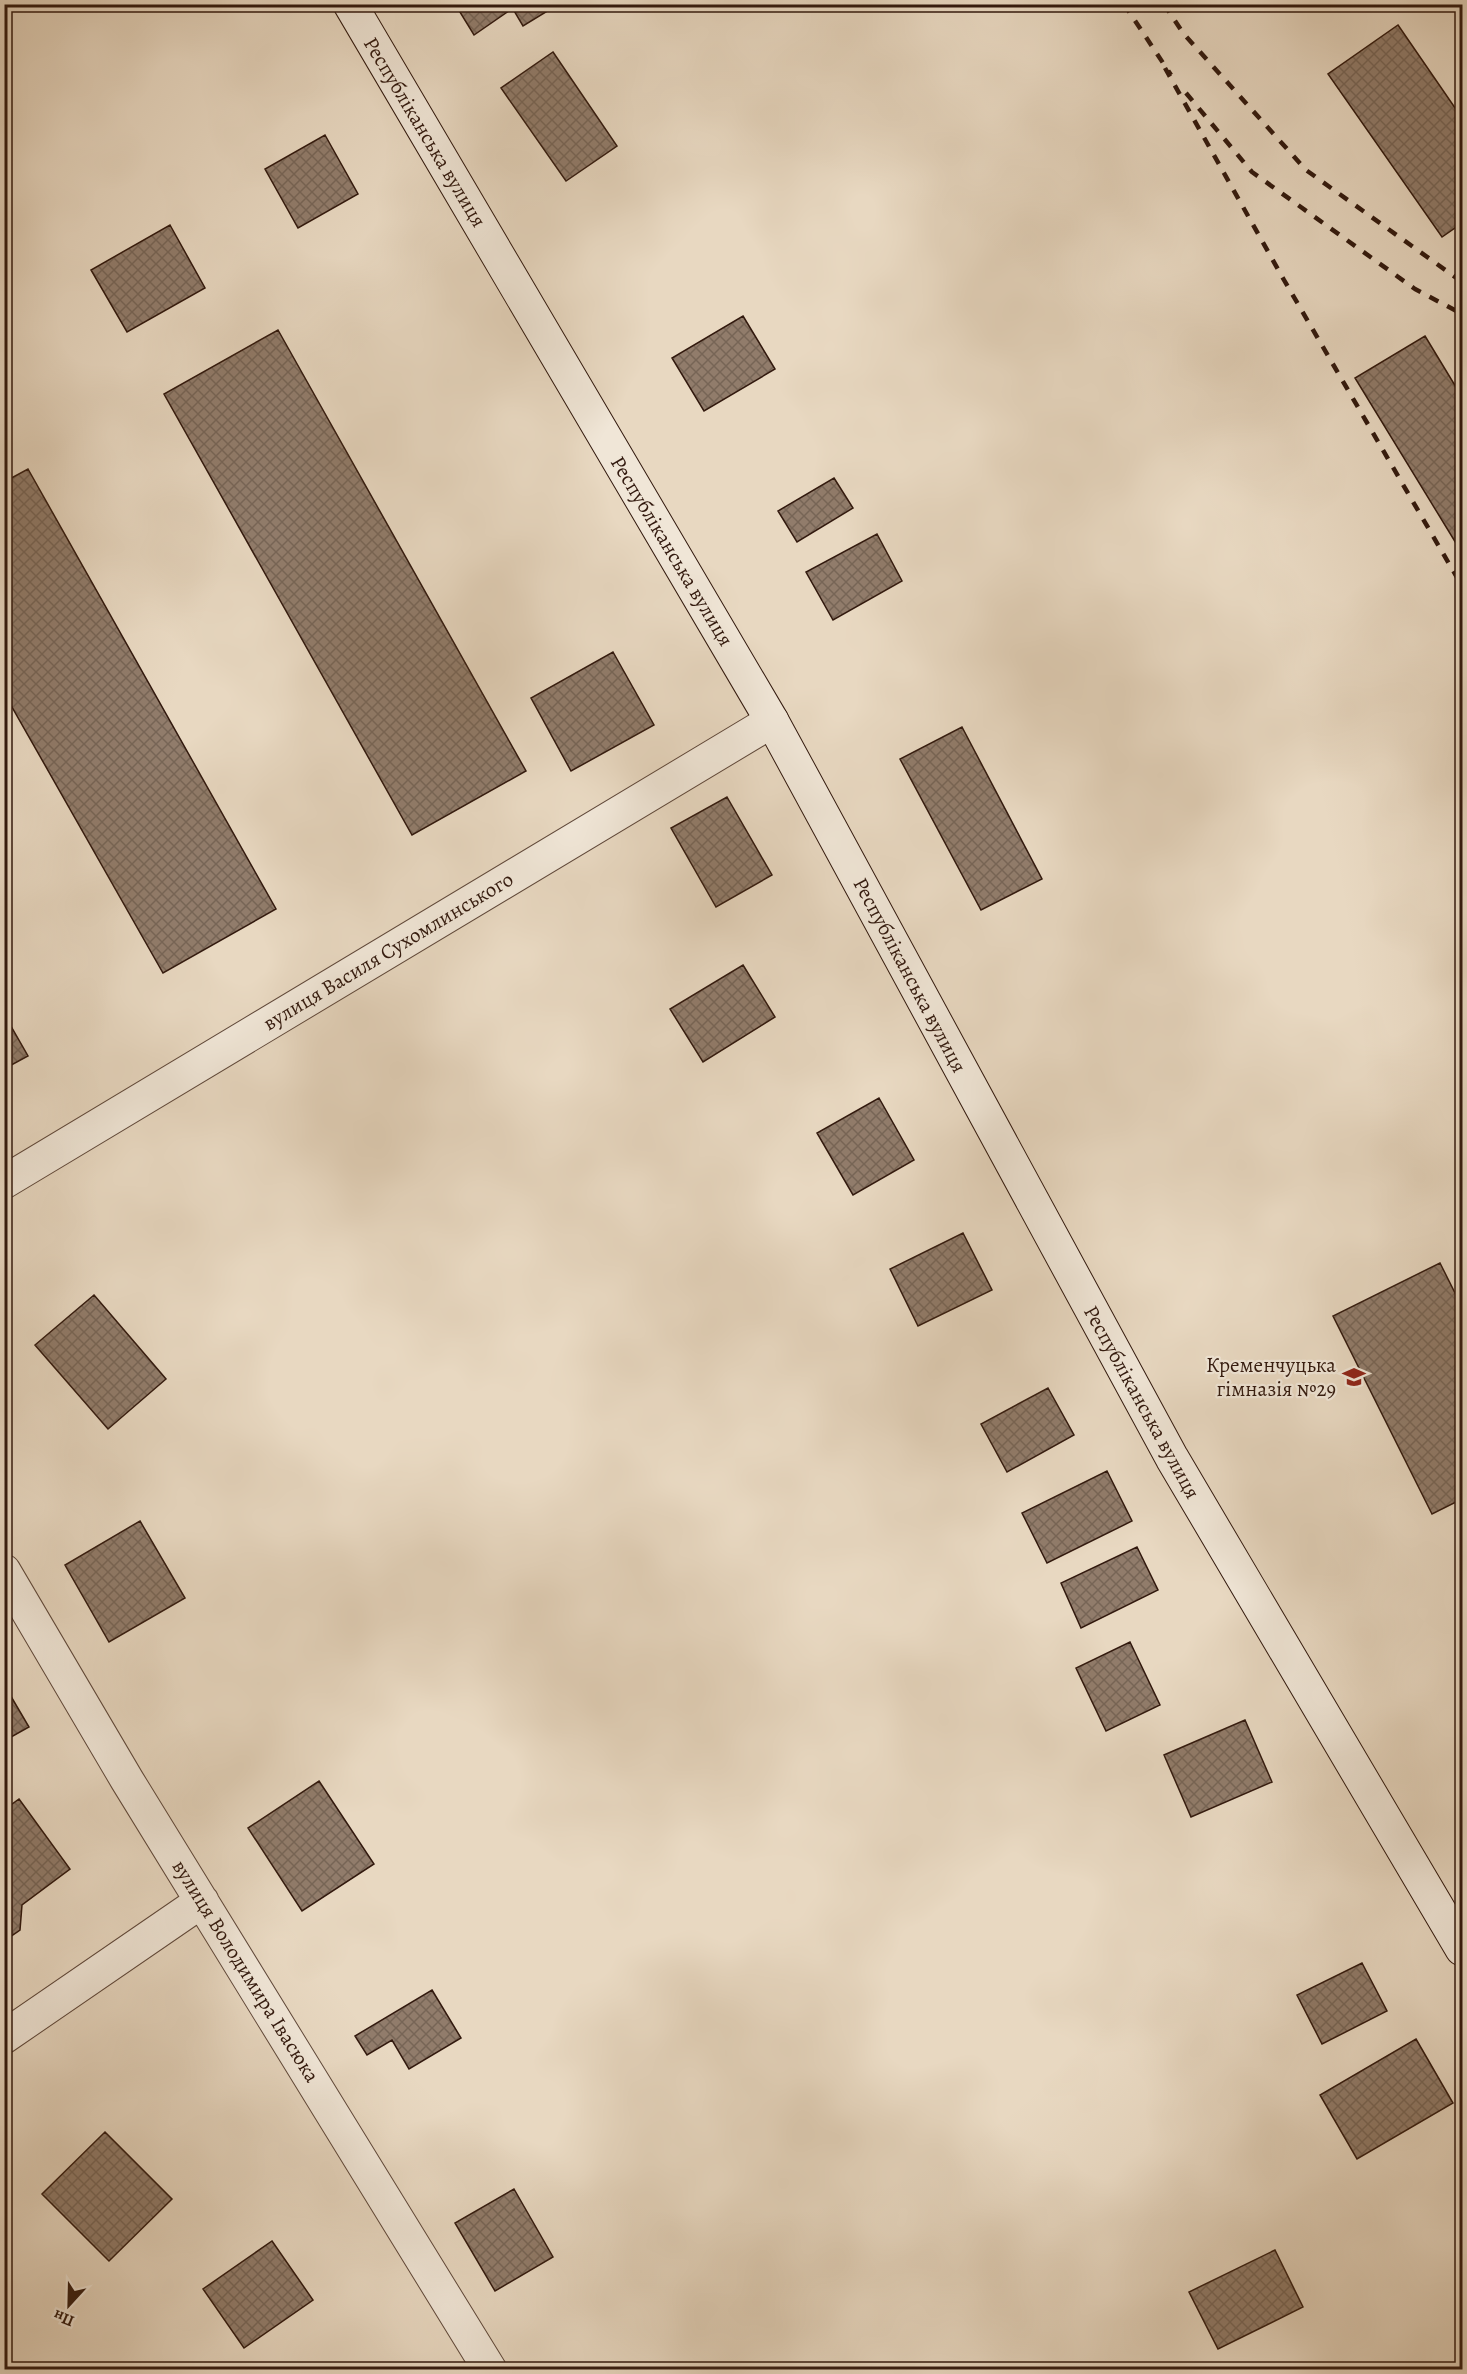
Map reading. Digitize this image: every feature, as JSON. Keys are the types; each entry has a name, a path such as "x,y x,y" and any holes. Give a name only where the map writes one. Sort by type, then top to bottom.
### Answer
{"main road":[{"name":"Республіканська вулиця","path":"350,4 772,721 1172,1458 1462,1949"},
{"name":"вулиця Василя Сухомлинського","path":"4,1182 772,721"},
{"name":"вулиця Володимира Івасюка","path":"4,1571 127,1780 490,2370"},
{"path":"4,2037 202,1901"}],"building":[{"path":"455,4 511,4 513,8 474,35"},
{"path":"510,4 559,4 523,26"},
{"path":"1452,4 1462,4 1462,21"},
{"path":"1398,25 1462,118 1462,223 1442,237 1328,74"},
{"path":"553,52 617,146 566,181 501,88"},
{"path":"325,135 358,194 298,228 265,169"},
{"path":"170,225 205,288 127,332 91,270"},
{"path":"743,316 775,369 704,411 672,358"},
{"path":"278,330 526,771 412,835 164,394"},
{"path":"1425,336 1462,397 1462,553 1355,378"},
{"path":"28,469 276,909 163,973 4,693 4,482"},
{"path":"834,478 853,508 797,542 778,511"},
{"path":"877,534 902,581 833,620 806,572"},
{"path":"613,652 654,725 571,771 531,698"},
{"path":"962,727 1042,879 981,910 900,759"},
{"path":"727,797 772,875 716,907 671,828"},
{"path":"743,965 775,1017 703,1062 670,1009"},
{"path":"4,1014 28,1056 4,1069"},
{"path":"879,1098 914,1160 853,1195 817,1133"},
{"path":"963,1233 992,1290 918,1326 890,1269"},
{"path":"1440,1263 1462,1307 1462,1499 1432,1514 1333,1316"},
{"path":"94,1295 166,1379 108,1429 35,1345"},
{"path":"1048,1388 1074,1435 1007,1472 981,1424"},
{"path":"1107,1471 1132,1521 1047,1563 1022,1513"},
{"path":"140,1521 185,1598 109,1642 65,1565"},
{"path":"1137,1547 1158,1590 1081,1628 1061,1583"},
{"path":"1130,1642 1160,1705 1106,1731 1076,1668"},
{"path":"9,1693 29,1727 4,1741 4,1696"},
{"path":"1245,1720 1272,1782 1191,1817 1164,1755"},
{"path":"319,1781 374,1864 302,1911 248,1828"},
{"path":"19,1799 70,1869 22,1905 20,1930 4,1941 4,1810"},
{"path":"1362,1963 1387,2011 1322,2044 1297,1995"},
{"path":"432,1990 461,2038 409,2069 392,2040 367,2055 355,2036"},
{"path":"1416,2039 1453,2103 1357,2159 1320,2095"},
{"path":"105,2132 172,2199 109,2261 42,2194"},
{"path":"514,2189 553,2257 495,2291 455,2223"},
{"path":"272,2241 313,2300 244,2348 203,2289"},
{"path":"1275,2250 1303,2307 1218,2349 1189,2292"}],"railway":[{"path":"1124,4 1171,75"},
{"path":"1164,4 1183,33 1306,170 1462,282"},
{"path":"1165,68 1284,280 1462,586"},
{"path":"1186,93 1252,172 1415,289 1462,314"}],"place":[{"name":"Кременчуцька гімназія №29","path":"1354,1377"}]}
